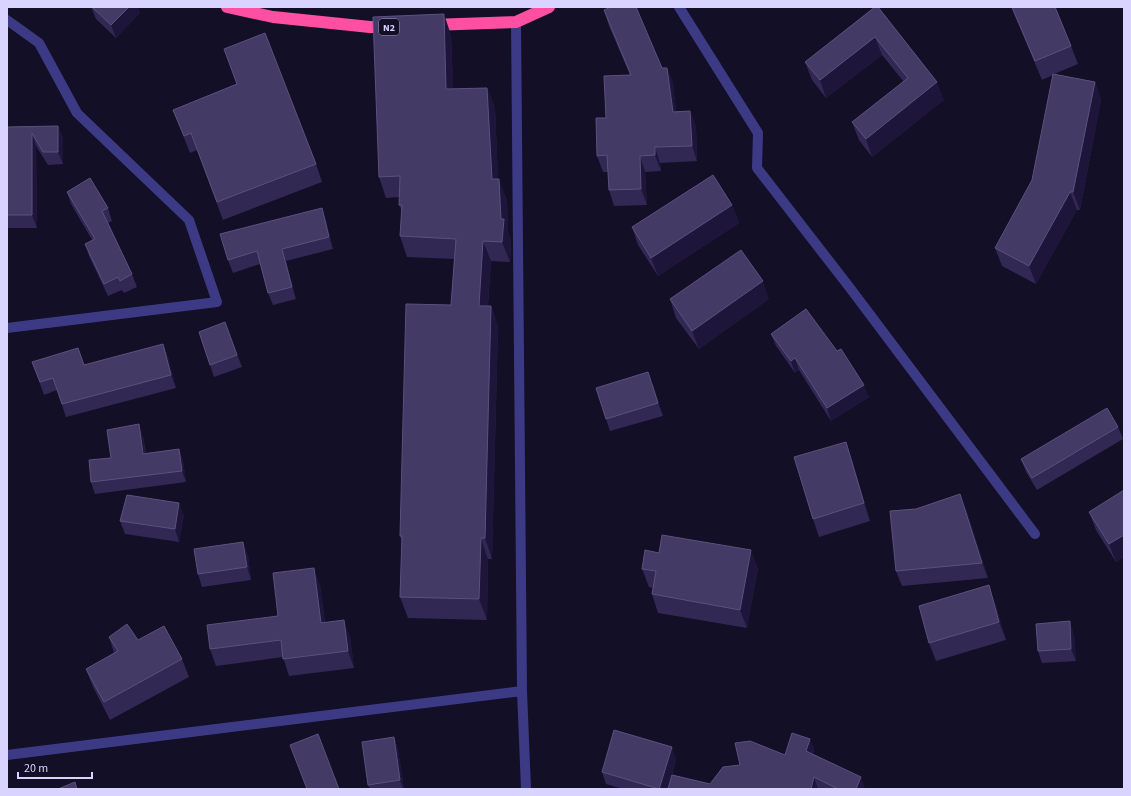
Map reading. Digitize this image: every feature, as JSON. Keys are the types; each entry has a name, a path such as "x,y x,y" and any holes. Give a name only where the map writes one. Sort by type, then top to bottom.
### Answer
{"highway":[{"name":"N2","path":"227,7 273,17 370,27 400,26"},
{"path":"423,26 516,22 549,7"}],"street":[{"path":"679,7 758,132 757,168 850,288 1035,534"},
{"path":"7,20 40,44 77,113 189,220 217,302 7,328"},
{"path":"516,22 522,691 526,789"},
{"path":"7,755 522,691"}],"building":[{"path":"92,7 129,7 111,25"},
{"path":"611,7 636,7 662,68 667,68 673,112 690,111 692,146 655,147 655,155 640,156 641,189 609,190 607,155 597,156 596,118 606,118 604,76 631,75 604,10"},
{"path":"875,7 878,7 937,82 866,139 852,122 908,78 875,37 820,80 805,62"},
{"path":"1012,7 1055,7 1071,46 1035,61"},
{"path":"444,14 446,89 487,88 492,179 499,179 501,219 504,219 502,242 483,241 479,306 491,306 485,538 481,538 479,599 400,597 402,536 400,536 406,304 451,305 456,239 400,236 402,205 399,205 400,176 379,177 373,17"},
{"path":"265,33 316,164 217,202 191,133 184,136 173,110 237,84 224,49"},
{"path":"1053,74 1095,82 1073,192 1070,192 1029,266 995,248 1032,180"},
{"path":"58,126 58,152 43,152 32,133 32,215 7,215 7,127"},
{"path":"713,175 732,205 651,258 632,227"},
{"path":"90,178 108,208 102,211 132,274 120,281 118,277 104,284 85,244 95,239 67,192"},
{"path":"322,208 329,237 282,249 292,287 268,293 257,251 228,260 220,234"},
{"path":"741,250 763,281 692,331 670,299"},
{"path":"806,309 837,351 841,349 864,385 827,408 795,358 791,361 771,334"},
{"path":"225,322 237,355 210,365 199,332"},
{"path":"163,344 171,375 62,404 53,378 40,382 32,362 78,348 84,365"},
{"path":"648,372 658,403 606,419 596,388"},
{"path":"1107,408 1118,427 1032,478 1021,459"},
{"path":"139,424 143,454 179,449 182,471 91,482 89,460 111,458 107,430"},
{"path":"846,442 864,503 813,519 794,457"},
{"path":"1124,490 1124,535 1109,544 1089,512"},
{"path":"960,494 982,563 896,571 890,511 916,509"},
{"path":"127,495 179,503 175,529 120,521"},
{"path":"662,535 751,550 740,610 652,594 656,571 642,569 645,550 659,553"},
{"path":"243,542 247,567 198,574 194,549"},
{"path":"314,568 321,623 344,620 348,651 283,659 281,640 210,649 207,625 278,616 273,573"},
{"path":"989,585 999,622 929,643 919,606"},
{"path":"1070,621 1071,649 1038,651 1036,624"},
{"path":"127,624 138,640 164,626 182,659 104,702 86,669 118,651 109,637"},
{"path":"614,730 672,747 659,789 602,772"},
{"path":"792,733 810,739 806,751 861,777 856,789 838,789 814,777 811,789 668,789 672,775 710,784 723,767 740,765 735,743 750,741 785,755"},
{"path":"318,734 339,789 307,789 290,745"},
{"path":"394,737 400,780 368,785 362,742"},
{"path":"75,782 77,789 58,789"}]}
